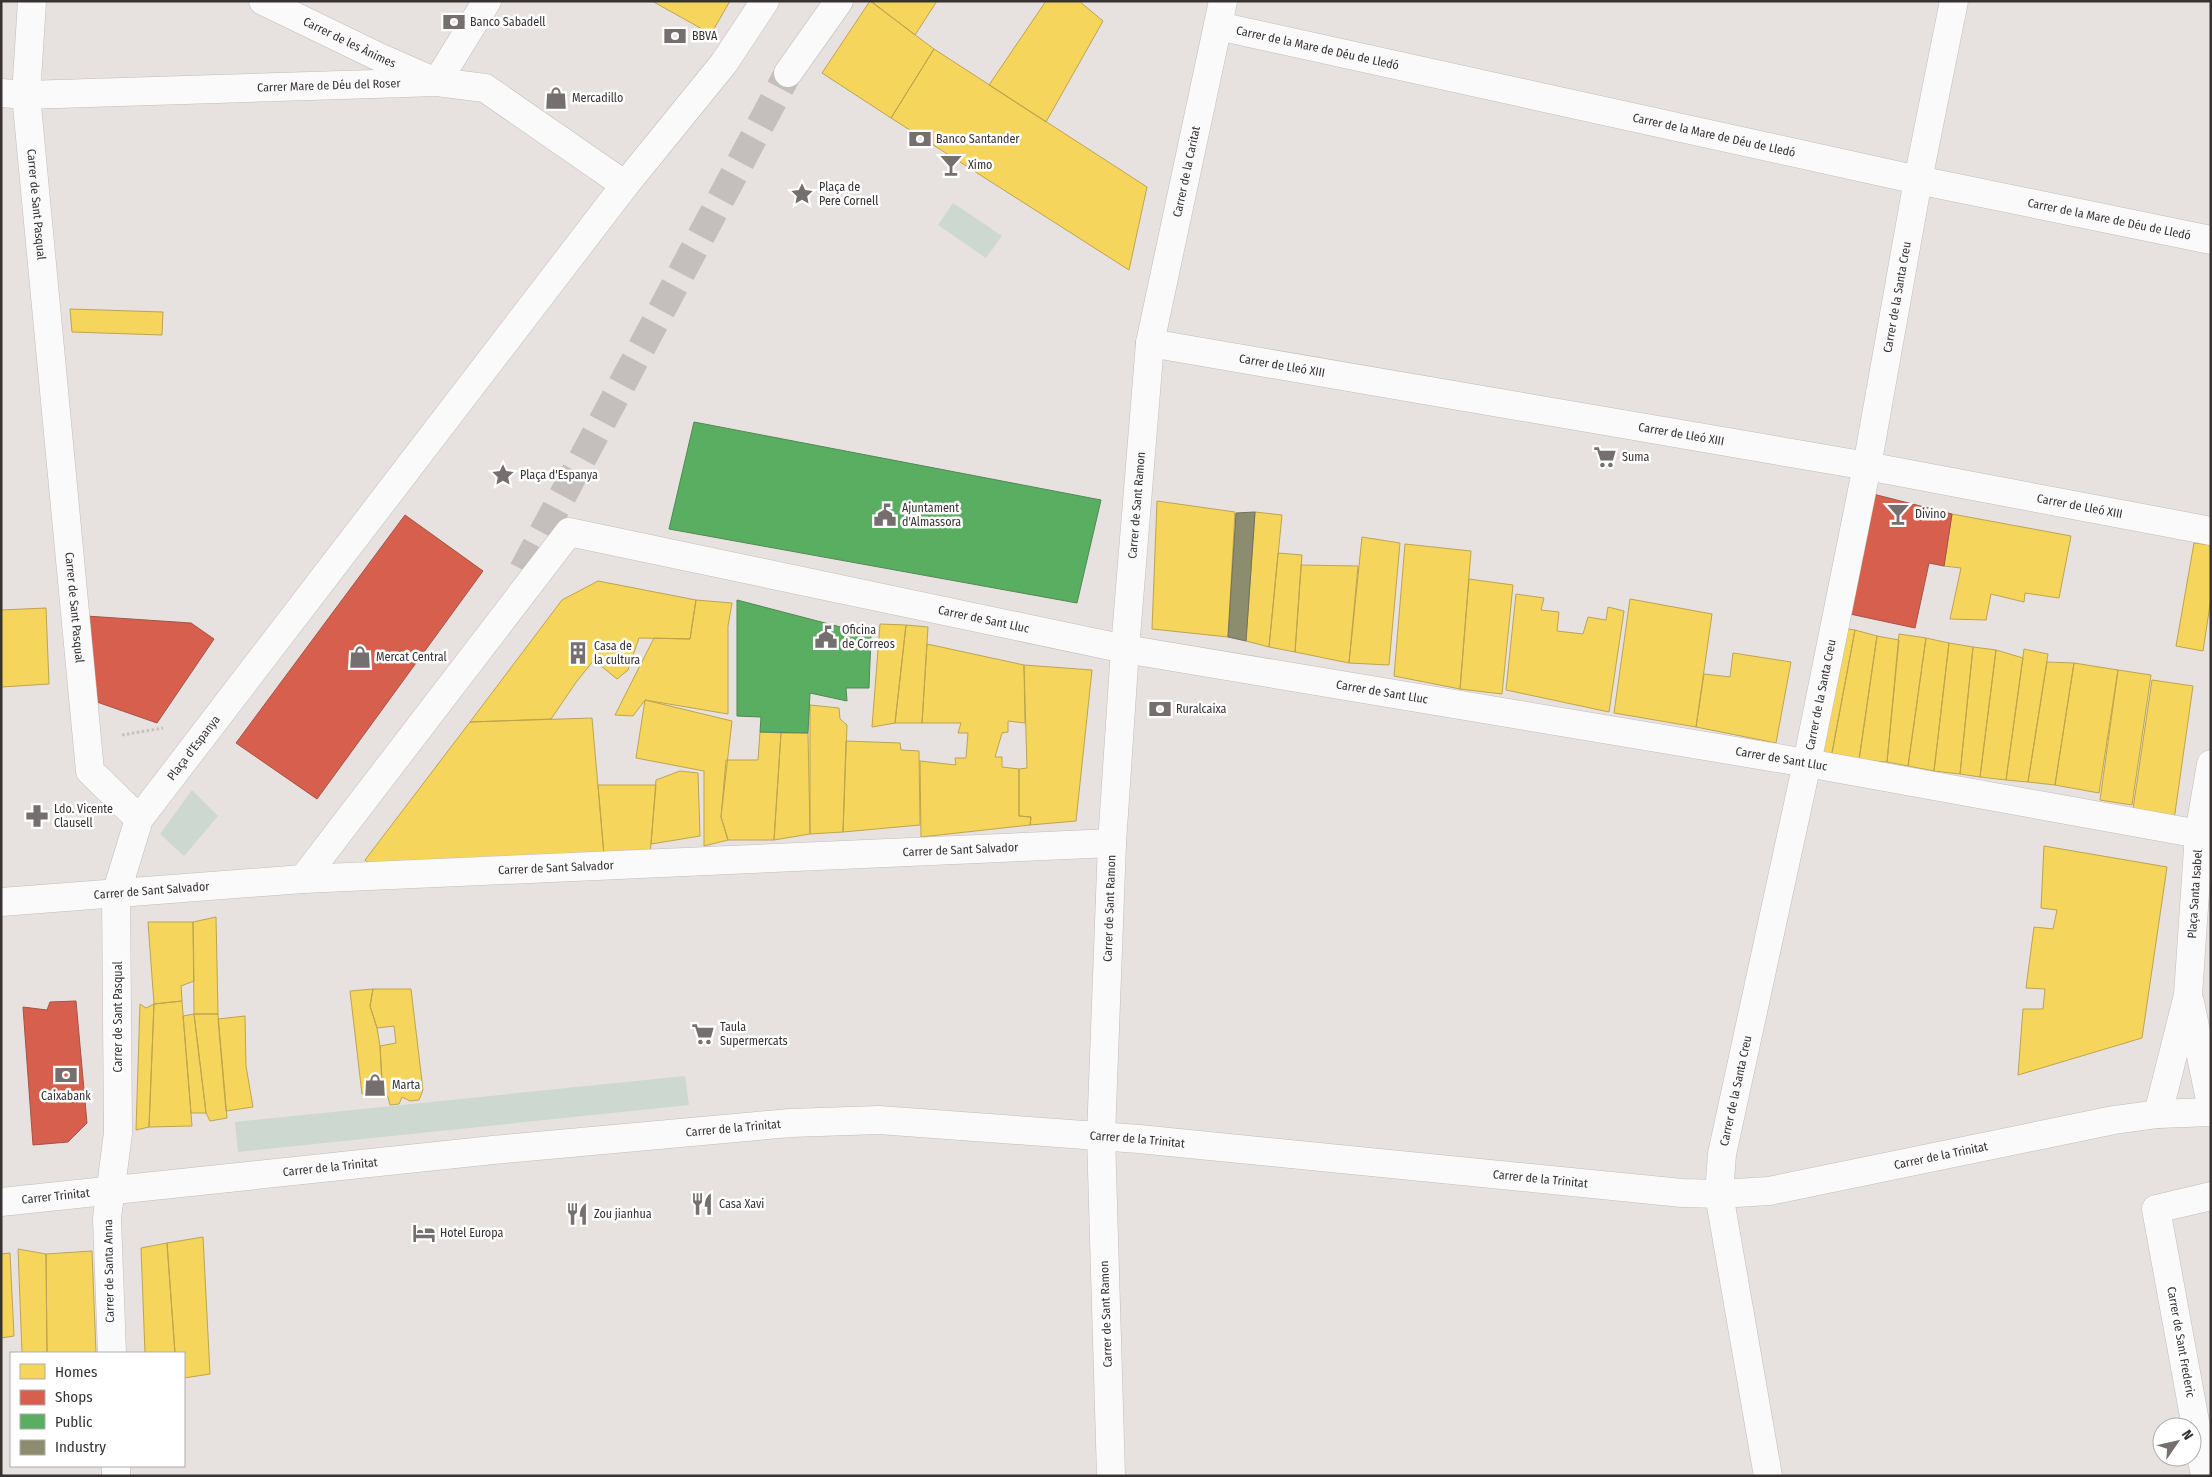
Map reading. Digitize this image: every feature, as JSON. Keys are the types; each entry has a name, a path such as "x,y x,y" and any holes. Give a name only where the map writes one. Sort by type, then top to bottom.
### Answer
{"street":[{"name":"Carrer de Sant Pasqual","path":"32,1 14,94 90,771 139,819 116,894 118,1133 111,1189"},
{"name":"Carrer de les Ànimes","path":"263,1 381,58 437,82"},
{"path":"437,82 487,1"},
{"path":"619,194 724,63 765,1"},
{"path":"788,73 839,1"},
{"name":"Carrer de la Santa Creu","path":"1768,1476 1719,1194 1722,1154 1807,763 1868,466 1918,180 1954,1"},
{"name":"Carrer de la Mare de Déu de Lledó","path":"1220,14 1918,180 2211,240"},
{"name":"Carrer de la Caritat","path":"1150,343 1220,14"},
{"name":"Carrer Mare de Déu del Roser","path":"14,94 437,82 485,88 619,194"},
{"name":"Plaça d'Espanya","path":"139,819 619,194"},
{"name":"Carrer de Lleó XIII","path":"1150,343 1868,466 2211,531"},
{"name":"Carrer de Sant Ramon","path":"1111,1476 1101,1136 1112,843 1125,649 1150,343"},
{"name":"Carrer de Sant Lluc","path":"490,635 569,532 1125,649 1807,763 2199,834"},
{"path":"303,879 490,635 495,611 523,570"},
{"name":"Plaça Santa Isabel","path":"2158,1114 2188,995 2199,834 2211,764"},
{"name":"Carrer de Sant Salvador","path":"1,902 303,879 1112,843"},
{"name":"Plaça Santa Isabel","path":"2188,995 2211,1105"},
{"name":"Carrer de la Trinitat","path":"111,1189 493,1150 790,1123 879,1120 1101,1136 1682,1193 1719,1194 1769,1190 2114,1120 2158,1114 2211,1112"},
{"name":"Carrer Trinitat","path":"1,1202 111,1189"},
{"name":"Carrer de Santa Anna","path":"111,1189 108,1218 112,1352"},
{"name":"Carrer de Sant Frederic","path":"2205,1476 2156,1209 2211,1196"}],"path":[{"path":"115,736 169,727"}],"shaded area":[{"path":"953,203 1002,236 986,258 938,225"},
{"path":"192,790 218,816 184,856 160,834"},
{"path":"685,1076 689,1105 238,1152 235,1122"}],"building: Homes":[{"path":"652,1 730,1 711,34"},
{"path":"870,1 934,49 891,118 822,73"},
{"path":"871,1 937,1 915,35"},
{"path":"1046,1 1079,1 1103,21 1046,122 989,85"},
{"path":"934,49 1147,187 1129,270 891,118"},
{"path":"70,309 163,312 162,335 72,332"},
{"path":"1157,501 1235,512 1228,637 1152,629"},
{"path":"1255,512 1282,515 1269,647 1246,641"},
{"path":"1952,514 2071,536 2059,598 2025,593 2024,602 1991,594 1986,620 1950,619 1961,568 1944,566"},
{"path":"1362,537 1400,543 1389,665 1349,663"},
{"path":"2194,543 2211,545 2211,598 2203,651 2176,646"},
{"path":"1405,544 1471,551 1460,689 1394,676"},
{"path":"1278,553 1302,555 1295,652 1269,647"},
{"path":"1301,565 1358,566 1349,663 1295,652"},
{"path":"1469,579 1513,585 1502,694 1460,689"},
{"name":"Casa de la cultura","path":"598,581 696,600 690,639 639,638 628,670 617,679 594,660 551,719 470,722 562,600"},
{"path":"1516,594 1544,598 1541,610 1559,612 1557,631 1583,634 1588,617 1606,620 1608,607 1624,611 1609,712 1506,690"},
{"path":"1630,599 1712,614 1696,727 1614,713"},
{"path":"696,600 732,603 728,626 728,714 645,700 633,716 615,715 654,638 690,639"},
{"path":"46,608 49,684 1,687 1,610"},
{"path":"880,624 906,625 895,723 872,727"},
{"path":"906,625 928,627 922,723 895,723"},
{"path":"1841,628 1855,630 1831,758 1815,757"},
{"path":"1855,630 1877,636 1859,760 1831,758"},
{"path":"1899,634 1926,638 1908,766 1887,762"},
{"path":"1877,636 1899,640 1887,762 1859,760"},
{"path":"1926,638 1949,643 1934,771 1908,766"},
{"path":"1949,643 1973,647 1960,774 1934,771"},
{"path":"927,644 1024,665 1025,723 1008,721 1008,732 1002,733 995,757 1002,757 1002,767 1019,769 1019,816 1031,817 1030,825 921,837 920,761 956,765 955,758 966,758 968,733 958,733 961,723 922,723"},
{"path":"1973,647 1996,650 1980,777 1960,774"},
{"path":"2024,649 2048,654 2028,782 2006,780"},
{"path":"1996,650 2023,658 2006,780 1980,777"},
{"path":"1733,653 1791,662 1776,743 1696,727 1704,674 1730,677"},
{"path":"2047,662 2074,663 2055,785 2028,782"},
{"path":"2074,663 2118,670 2099,793 2055,785"},
{"path":"1024,665 1092,670 1076,821 1030,825 1031,817 1019,816 1019,769 1027,768"},
{"path":"2118,670 2151,675 2132,805 2100,800"},
{"path":"2152,680 2193,686 2174,820 2133,809"},
{"path":"645,700 732,721 721,817 728,840 704,846 704,771 636,758"},
{"path":"810,705 839,708 840,719 847,725 843,832 810,834"},
{"path":"592,718 604,855 373,866 365,860 470,722"},
{"path":"760,732 781,733 774,840 728,840 721,817 726,760 758,760"},
{"path":"781,733 808,733 810,834 774,840"},
{"path":"846,741 900,743 901,750 919,751 920,825 843,832"},
{"path":"680,771 698,773 700,836 651,844 656,780"},
{"path":"598,785 656,785 650,855 604,855"},
{"path":"2044,846 2167,867 2142,1038 2018,1075 2023,1009 2043,1009 2045,989 2026,988 2034,927 2053,929 2057,910 2041,908"},
{"path":"216,917 218,1014 194,1014 193,922"},
{"path":"148,922 193,922 194,981 181,986 182,1001 154,1004"},
{"path":"373,989 411,989 423,1090 419,1100 410,1101 402,1097 399,1104 390,1105 388,1097 383,1096 380,1046 396,1043 394,1026 377,1028 370,1006"},
{"path":"373,989 370,1006 380,1046 382,1088 362,1094 350,991"},
{"path":"182,1001 192,1126 149,1127 154,1004"},
{"path":"140,1004 146,1008 154,1004 149,1127 136,1130"},
{"path":"194,1014 206,1113 191,1113 183,1016"},
{"path":"194,1014 218,1014 227,1118 210,1121 206,1113"},
{"path":"245,1016 246,1066 253,1107 226,1111 218,1019"},
{"path":"203,1237 210,1374 185,1378 185,1352 175,1352 167,1243"},
{"path":"167,1243 175,1352 145,1352 141,1248"},
{"path":"18,1249 46,1254 47,1352 22,1352"},
{"path":"92,1251 96,1352 47,1352 46,1254"},
{"path":"10,1253 14,1336 1,1338 1,1254"}],"building: Shops":[{"path":"1869,493 1952,514 1944,566 1929,563 1915,628 1850,614"},
{"name":"Mercat Central","path":"405,515 483,571 317,799 236,743"},
{"path":"86,616 191,623 214,639 157,723 94,701"},
{"path":"76,1001 87,1123 68,1142 33,1145 23,1007 47,1010 50,1002"}],"building: Public":[{"name":"Ajuntament d'Almassora","path":"694,422 1101,500 1077,603 669,529"},
{"path":"737,600 871,635 869,688 846,688 847,701 810,693 808,733 760,732 761,717 737,716"}],"building: Industry":[{"path":"1255,512 1246,641 1228,637 1236,513"}],"tunnel":[{"path":"523,570 788,73"}],"place":[{"name":"Banco Sabadell","path":"454,22"},
{"name":"BBVA","path":"675,36"},
{"name":"Mercadillo","path":"556,98"},
{"name":"Banco Santander","path":"920,139"},
{"name":"Ximo","path":"951,165"},
{"name":"Plaça de Pere Cornell","path":"802,194"},
{"name":"Suma","path":"1605,457"},
{"name":"Plaça d'Espanya","path":"503,475"},
{"name":"Divino","path":"1898,514"},
{"name":"Ajuntament d'Almassora","path":"885,515"},
{"name":"Oficina de Correos","path":"826,637"},
{"name":"Casa de la cultura","path":"578,653"},
{"name":"Mercat Central","path":"360,657"},
{"name":"Ruralcaixa","path":"1160,709"},
{"name":"Ldo. Vicente Clausell","path":"37,816"},
{"name":"Taula Supermercats","path":"703,1034"},
{"name":"Caixabank","path":"66,1075"},
{"name":"Marta","path":"375,1085"},
{"name":"Casa Xavi","path":"702,1204"},
{"name":"Zou jianhua","path":"577,1214"},
{"name":"Hotel Europa","path":"424,1233"}]}
